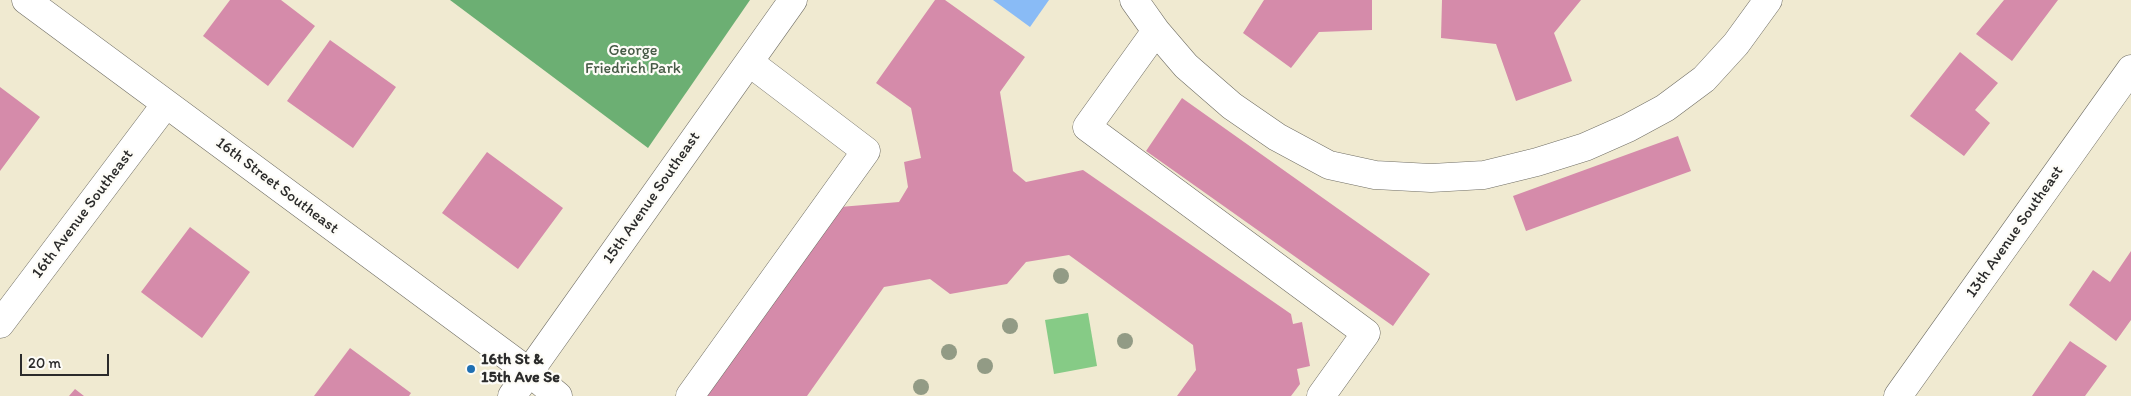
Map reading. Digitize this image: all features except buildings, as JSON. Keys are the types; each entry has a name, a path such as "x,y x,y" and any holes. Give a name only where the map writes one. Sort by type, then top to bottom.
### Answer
{"street":[{"name":"16th Street Southeast","path":"26,0 529,372 558,396"},
{"name":"15th Avenue Southeast","path":"512,396 793,0"},
{"path":"1134,0 1156,31 1186,66 1232,106 1277,137 1330,165 1375,174 1431,178 1484,175 1538,162 1585,147 1628,128 1665,108 1704,79 1736,44 1768,0"},
{"path":"1156,31 1087,127 1366,333 1321,396"},
{"path":"690,396 866,151 749,62"},
{"name":"13th Avenue Southeast","path":"1898,396 2131,69"},
{"name":"16th Avenue Southeast","path":"0,324 166,104"}],"green space":[{"name":"George Friedrich Park","path":"450,0 750,0 648,148"},
{"path":"1088,313 1097,366 1054,374 1045,320"}],"water":[{"path":"993,0 1049,0 1030,27"}],"place":[{"name":"16th St & 15th Ave Se","path":"471,369"}]}
